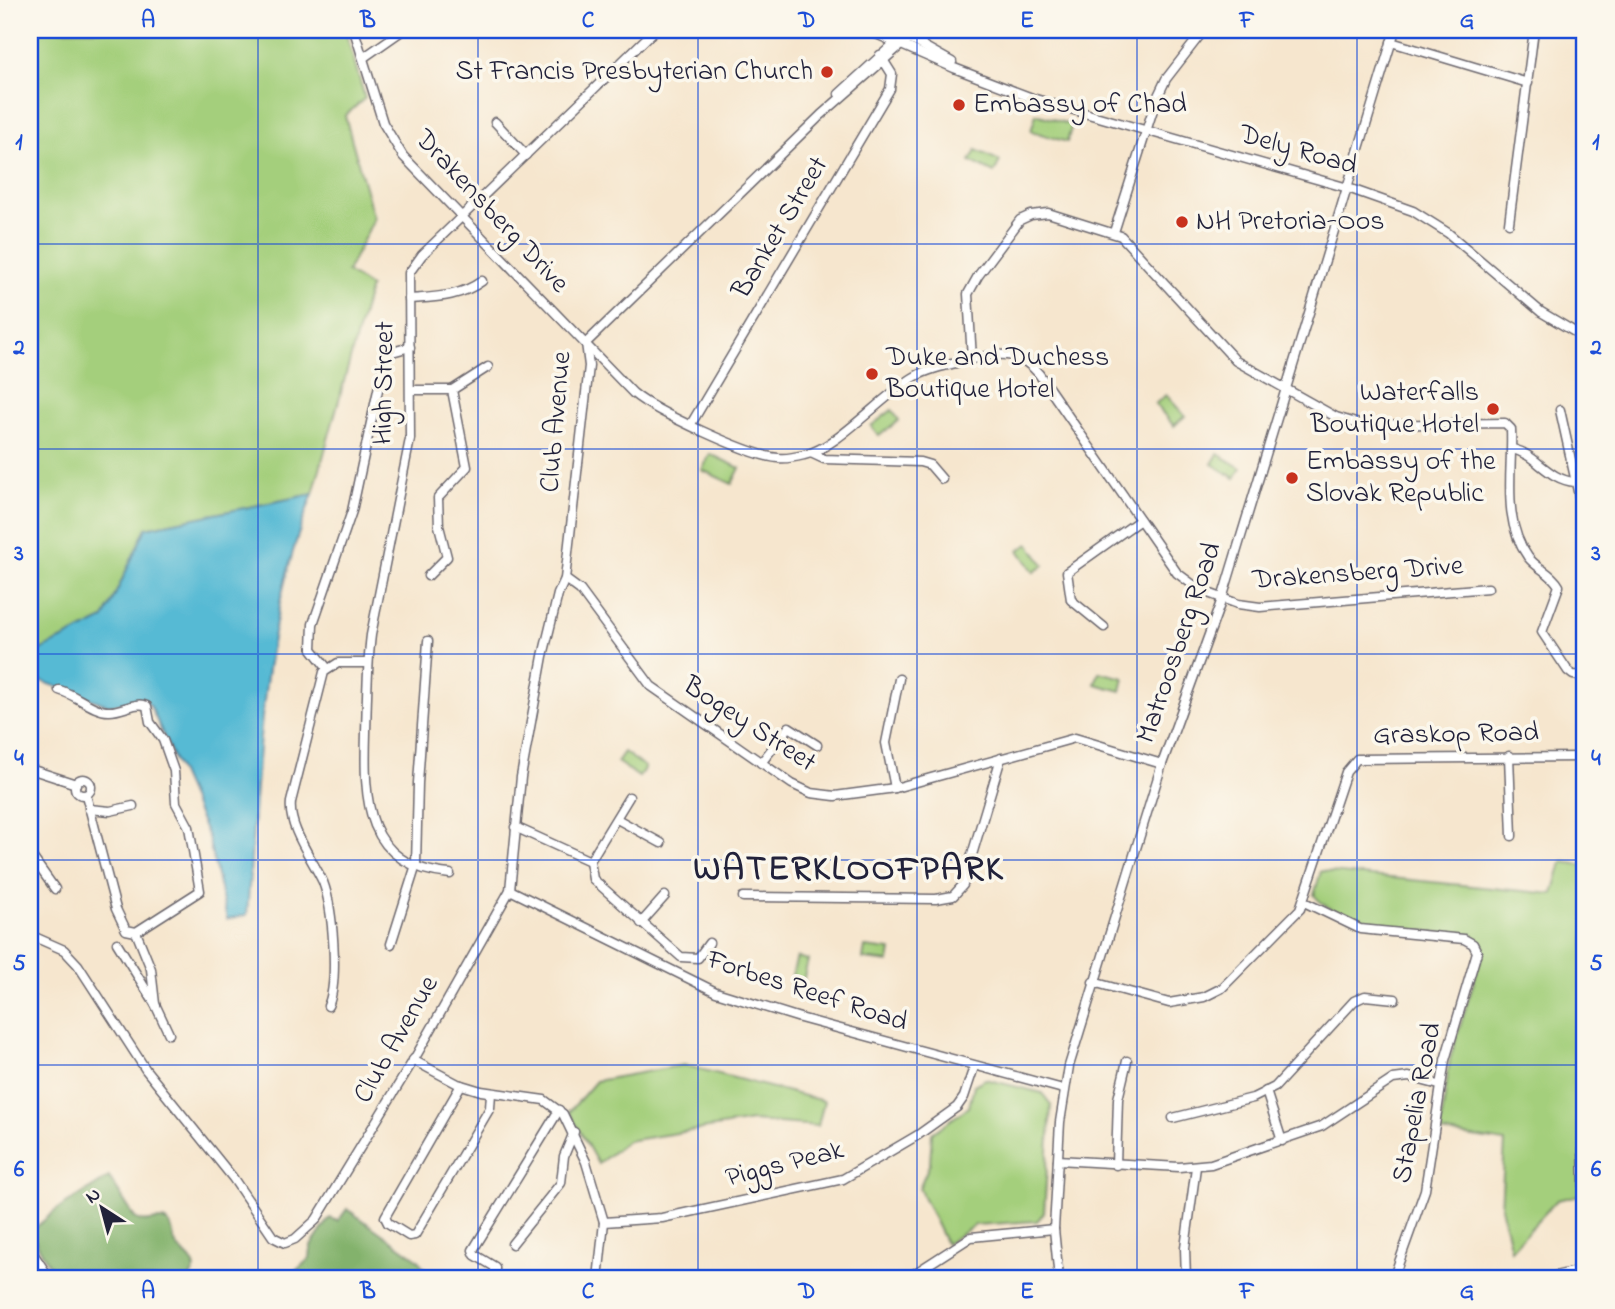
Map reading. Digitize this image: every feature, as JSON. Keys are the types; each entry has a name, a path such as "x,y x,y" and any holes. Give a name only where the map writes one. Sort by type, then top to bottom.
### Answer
{"street":[{"name":"Drakensberg Drive","path":"354,30 383,123 395,145 461,218 640,399 769,457 789,458 811,453 915,376 1002,353 1031,364 1184,580 1222,599 1260,607 1488,588"},
{"path":"363,58 403,30"},
{"name":"High Street","path":"450,874 433,872 402,858 385,842 366,802 368,663 410,439 411,267 655,30"},
{"name":"Dely Road","path":"867,30 903,38"},
{"name":"Dely Road","path":"883,30 965,72 1031,98 1349,188 1425,217 1541,312 1585,338"},
{"name":"Club Avenue","path":"30,935 64,950 78,965 146,1070 233,1178 273,1237 281,1242 289,1242 316,1220 413,1060 510,890 515,827 543,656 558,594 565,579 589,366 586,343 821,115 854,77 903,38 918,30"},
{"path":"1114,232 1145,131 1166,79 1204,30"},
{"name":"Matroosberg Road","path":"1059,1279 1054,1229 1063,1089 1093,982 1162,764 1222,599 1395,30"},
{"path":"1509,223 1534,30"},
{"path":"1391,42 1528,83"},
{"name":"Banket Street","path":"691,424 890,89 892,75 881,57"},
{"path":"495,122 526,155"},
{"path":"972,359 968,294 978,276 1020,220 1031,215 1048,213 1114,232 1138,252 1236,361 1336,417 1362,425 1504,422 1511,429 1513,449 1510,499 1517,536 1528,556 1552,575 1559,586 1543,635 1571,673 1585,676"},
{"path":"409,299 452,295 469,290 482,281"},
{"path":"327,668 312,649 313,624 352,511 384,362 392,352 410,347"},
{"path":"589,366 609,367"},
{"path":"412,390 452,390 488,367"},
{"path":"428,576 447,557 439,526 438,498 467,467 452,390"},
{"path":"1560,410 1585,518"},
{"path":"1513,449 1525,454 1560,480 1575,482"},
{"path":"811,453 824,459 920,462 930,465 942,479"},
{"path":"1104,627 1071,600 1067,572 1140,520"},
{"name":"Bogey Street","path":"565,579 584,595 651,686 792,784 821,795 852,795 895,788 1075,738 1162,764"},
{"path":"391,944 416,865 418,783 428,641"},
{"path":"328,1006 333,978 328,898 293,821 290,808 321,678 327,668 338,663 368,663"},
{"path":"895,788 886,743 899,679"},
{"path":"59,690 102,710 110,711 138,703 147,706 150,722 163,740 174,771 176,803 189,827 200,891 136,932 126,930 116,909 86,795"},
{"path":"761,763 789,727 817,745"},
{"path":"1509,756 1512,836"},
{"name":"Graskop Road","path":"1093,982 1164,1003 1215,993 1293,917 1304,902 1352,763 1364,758 1585,757"},
{"path":"743,897 936,900 953,896 962,885 1001,758"},
{"path":"30,769 76,784"},
{"path":"76,784 82,779 89,782 91,790 86,795"},
{"path":"76,784 76,792 86,795"},
{"path":"629,797 590,860 593,879 681,957 698,958 709,943"},
{"path":"89,809 110,811 133,806"},
{"path":"617,819 662,843"},
{"path":"515,827 590,860"},
{"path":"30,854 55,889"},
{"name":"Forbes Reef Road","path":"510,890 716,992 974,1067 1063,1089"},
{"path":"641,923 665,896"},
{"name":"Stapelia Road","path":"1304,902 1360,929 1464,939 1473,943 1476,959 1440,1085 1425,1190 1393,1279"},
{"path":"136,932 151,969 155,1004"},
{"path":"117,943 155,1004 169,1034"},
{"path":"1173,1118 1252,1098 1275,1087 1354,1001 1365,996 1395,999"},
{"path":"413,1060 461,1085 491,1093 536,1098 559,1110 573,1132 604,1222 598,1279"},
{"path":"1116,1165 1118,1099 1127,1061"},
{"name":"Piggs Peak","path":"604,1222 662,1218 850,1176 957,1107 964,1097 974,1067"},
{"path":"1058,1160 1195,1167 1322,1126 1393,1079 1409,1077 1440,1085"},
{"path":"461,1085 385,1217 388,1223 409,1236 415,1235 490,1108 491,1093"},
{"path":"1266,1091 1282,1141"},
{"path":"495,1279 494,1265 475,1255 473,1250 559,1110"},
{"path":"512,1244 561,1183 564,1156 573,1132"},
{"path":"1583,1141 1585,1235"},
{"path":"1185,1279 1185,1248 1195,1167"},
{"path":"906,1279 971,1237 1054,1229"},
{"path":"30,1249 50,1279"},
{"path":"1542,1279 1585,1269"}],"green space":[{"path":"30,30 345,30 365,98 345,116 374,219 347,272 370,287 313,494 146,528 104,619 30,655"},
{"path":"1036,114 1072,125 1067,142 1031,131"},
{"path":"976,150 1000,161 994,173 970,161"},
{"path":"1166,395 1185,416 1174,426 1155,404"},
{"path":"892,410 899,420 879,436 871,426"},
{"path":"710,454 740,468 732,484 702,470"},
{"path":"1218,454 1241,468 1235,478 1212,464"},
{"path":"1029,544 1044,565 1034,572 1019,550"},
{"path":"1099,672 1124,678 1121,691 1095,684"},
{"path":"624,752 645,767 639,777 617,762"},
{"path":"1562,862 1585,865 1585,1194 1557,1200 1511,1250 1501,1207 1505,1142 1440,1132 1450,1059 1482,955 1479,943 1469,935 1409,930 1364,922 1326,906 1314,895 1321,871 1553,894"},
{"path":"865,947 891,950 889,962 863,959"},
{"path":"797,957 808,960 802,986 790,983"},
{"path":"684,1065 824,1101 818,1126 752,1121 627,1141 598,1164 569,1112 596,1081"},
{"path":"985,1079 1042,1093 1051,1105 1044,1213 1037,1221 975,1225 946,1244 919,1188 930,1163 932,1133 969,1107 974,1085"},
{"path":"109,1177 135,1218 169,1223 175,1243 194,1265 195,1269 189,1279 57,1279 30,1232 55,1211"},
{"path":"347,1209 419,1260 430,1279 287,1279 310,1258 311,1246 330,1218 338,1221"}],"water":[{"path":"313,494 295,544 271,648 258,755 247,915 227,919 208,837 150,705 144,701 108,705 30,677 30,655 104,619 146,528"}],"place":[{"name":"St Francis Presbyterian Church","path":"827,72"},
{"name":"Embassy of Chad","path":"959,105"},
{"name":"NH Pretoria-Oos","path":"1182,222"},
{"name":"Duke and Duchess Boutique Hotel","path":"872,374"},
{"name":"Waterfalls Boutique Hotel","path":"1493,409"},
{"name":"Embassy of the Slovak Republic","path":"1292,478"}],"district":[{"name":"WATERKLOOFPARK","path":"849,870"}]}
